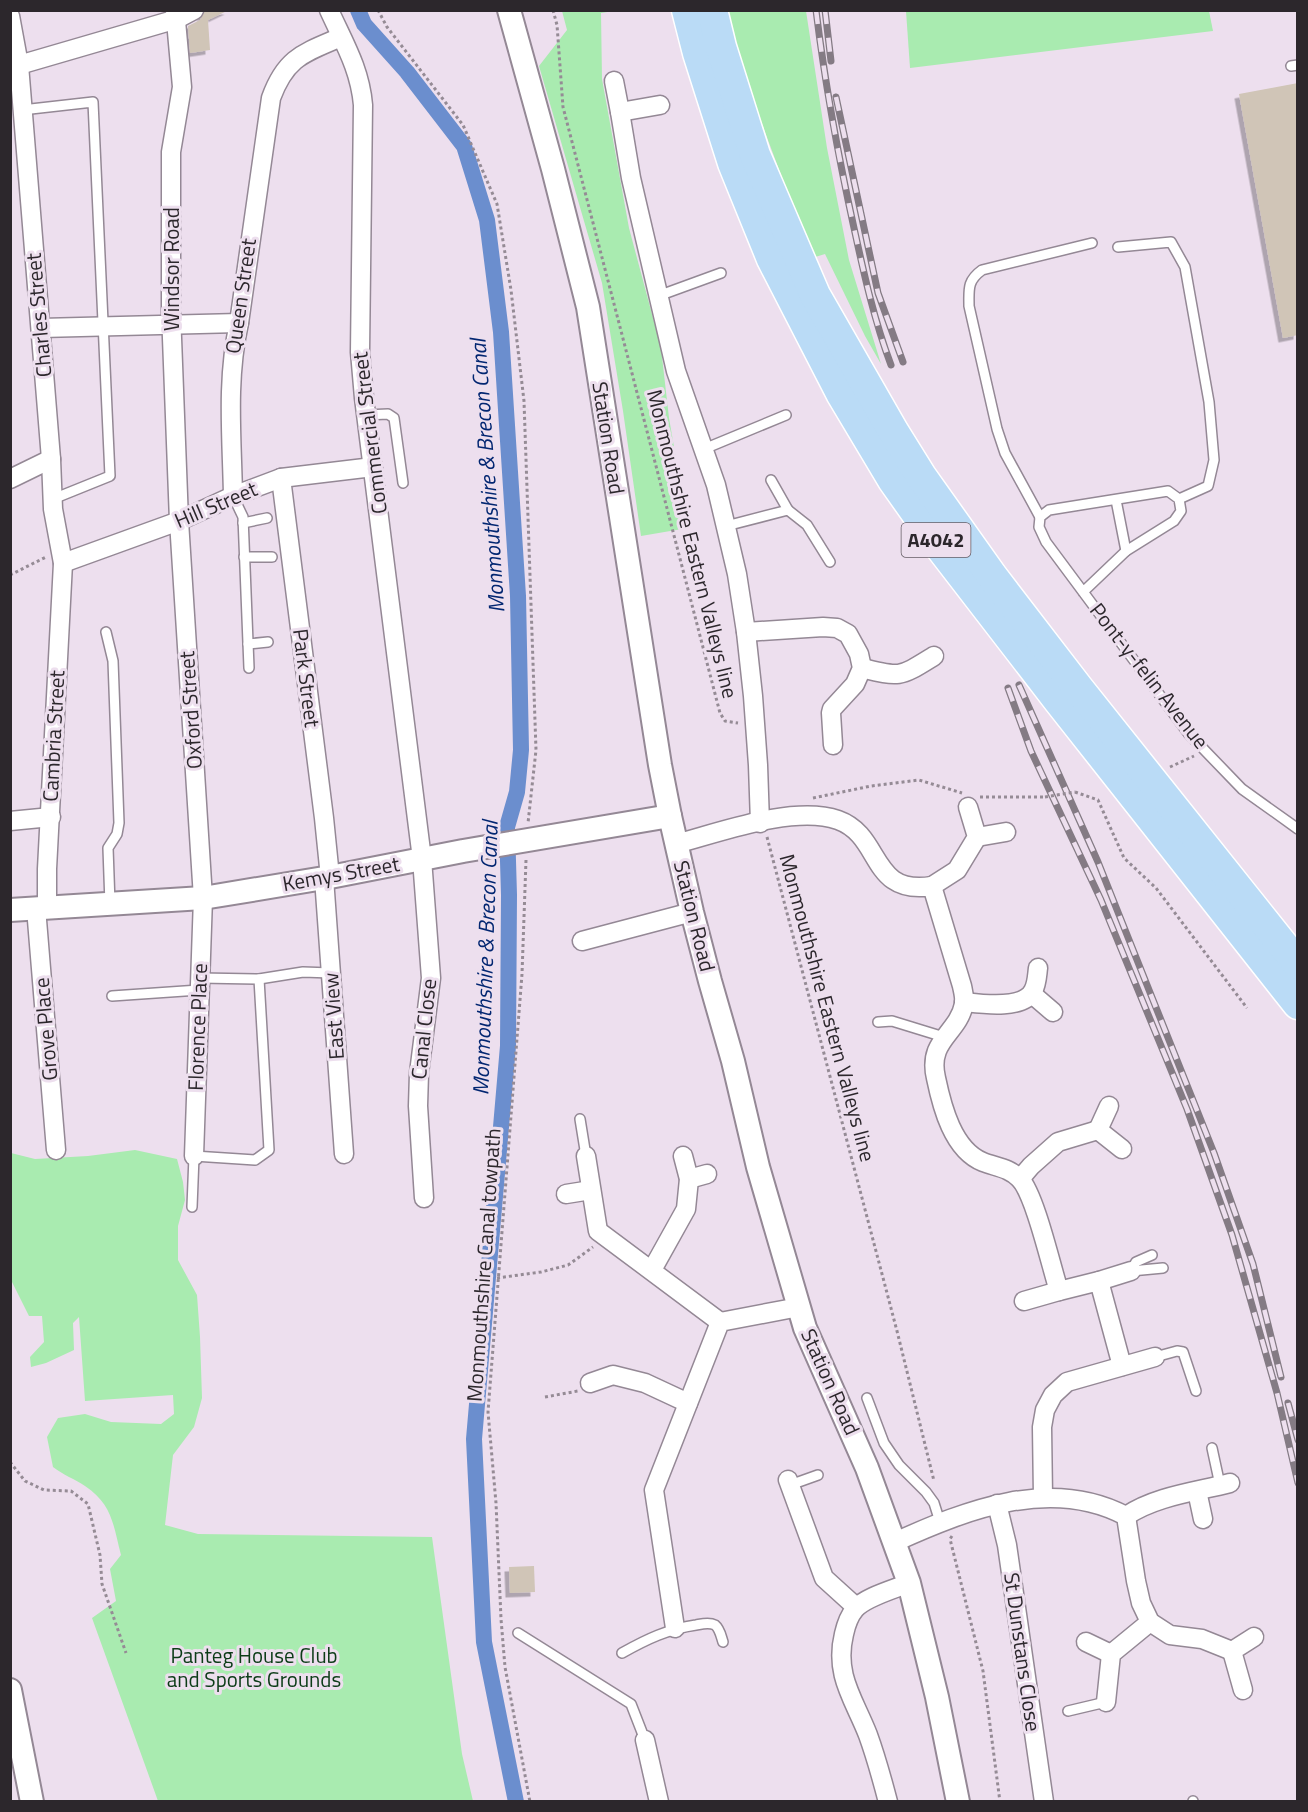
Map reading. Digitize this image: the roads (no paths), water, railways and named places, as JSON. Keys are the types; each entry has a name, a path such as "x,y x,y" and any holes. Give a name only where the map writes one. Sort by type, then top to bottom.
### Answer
{"highway":[{"name":"A4042","path":"687,10 698,53 733,163 772,259 841,393 893,480 941,548 1059,701 1298,1004"},
{"name":"A4042","path":"712,10 721,47 755,155 814,295 893,431 921,476 999,585 1298,964"}],"street":[{"path":"15,59 194,10"},
{"name":"Commercial Street","path":"329,10 356,65 361,84 363,105 360,352 422,859"},
{"name":"Station Road","path":"509,10 588,307 633,602 670,816 692,912 733,1060 758,1167 805,1328 867,1468 909,1583 937,1697 958,1802"},
{"name":"Windsor Road","path":"176,15 182,87 171,152 172,324 179,521"},
{"name":"Charles Street","path":"10,16 22,110 51,459 52,499 62,558"},
{"name":"Queen Street","path":"233,496 230,383 232,354 239,323 271,98 287,66 304,53 341,37"},
{"path":"614,81 631,178 676,371 716,485 737,574 746,632 755,722 760,823"},
{"path":"620,112 660,105"},
{"path":"40,328 239,323"},
{"path":"10,479 51,459"},
{"name":"Hill Street","path":"62,558 179,521 233,496 281,478 374,467"},
{"name":"Park Street","path":"281,478 324,818 327,878"},
{"name":"Oxford Street","path":"179,521 203,898"},
{"name":"Cambria Street","path":"41,908 51,817 62,558"},
{"path":"746,632 823,627 843,630 854,642 862,661 862,668 855,684 832,709 833,745"},
{"path":"862,668 900,675 934,656"},
{"path":"676,844 760,823 796,810 839,820 855,830 866,842 879,865 899,884 918,888 932,886 957,870 977,837 968,799"},
{"name":"Kemys Street","path":"10,910 203,898 670,816"},
{"path":"10,821 51,817"},
{"path":"977,837 1006,832"},
{"name":"Canal Close","path":"422,859 431,978 429,1010 419,1073 418,1106 424,1198"},
{"name":"East View","path":"327,878 331,973 344,1154"},
{"path":"932,886 962,986 964,1002 959,1017 938,1046 934,1060 935,1076 951,1128 960,1144 972,1156 1006,1169 1020,1179 1030,1194 1059,1291"},
{"name":"Florence Place","path":"194,1156 203,898"},
{"name":"Grove Place","path":"41,908 56,1150"},
{"path":"582,941 692,912"},
{"path":"964,1002 1016,1004 1032,994 1037,982 1038,968"},
{"path":"1032,994 1053,1012"},
{"path":"1020,1179 1058,1142 1098,1130 1109,1106"},
{"path":"1098,1130 1122,1149"},
{"path":"586,1156 598,1231 720,1322 799,1306"},
{"path":"652,1270 686,1209 698,1176 683,1156"},
{"path":"566,1194 591,1190"},
{"path":"1023,1301 1131,1271"},
{"path":"1099,1281 1122,1366"},
{"path":"675,1628 654,1490 720,1322"},
{"path":"1043,1497 1042,1427 1045,1410 1053,1395 1067,1382 1155,1358"},
{"path":"590,1383 612,1367 688,1403"},
{"path":"789,1483 824,1578 856,1607"},
{"path":"1125,1516 1139,1507 1225,1484"},
{"path":"1197,1491 1203,1519"},
{"path":"895,1542 948,1519 997,1504 1043,1497 1086,1500 1125,1516"},
{"name":"St Dunstans Close","path":"997,1504 1007,1545 1044,1802"},
{"path":"1125,1516 1136,1581 1150,1622 1170,1635 1202,1639 1232,1651"},
{"path":"888,1802 878,1762 843,1678 842,1642 847,1623 856,1607 878,1595 909,1583"},
{"path":"1106,1702 1111,1654 1150,1622"},
{"path":"1232,1651 1254,1636"},
{"path":"1086,1642 1111,1654"},
{"path":"1232,1651 1244,1690"},
{"path":"10,1690 32,1802"},
{"path":"645,1740 659,1802"}],"lane":[{"path":"22,110 93,102 110,476 52,499"},
{"name":"Pont-y-felin Avenue","path":"1092,243 982,270 973,277 969,288 969,306 997,429 1005,453 1040,517 1039,527 1046,542 1188,733 1242,789 1298,829"},
{"path":"1040,517 1049,510 1168,491 1179,499 1208,486 1214,460 1209,402 1185,267 1171,243 1118,247"},
{"path":"658,296 721,273"},
{"path":"366,415 388,414 394,418 403,483"},
{"path":"704,449 786,415"},
{"path":"771,480 788,510 807,525 830,562"},
{"path":"233,496 243,517 249,668"},
{"name":"Pont-y-felin Avenue","path":"1083,592 1126,551 1174,521 1181,511 1179,499"},
{"path":"1116,500 1126,551"},
{"path":"726,526 788,510"},
{"path":"243,523 267,518"},
{"path":"244,557 272,557"},
{"path":"106,632 113,661 118,823 117,834 108,848 110,904"},
{"path":"248,644 268,642"},
{"path":"112,996 303,972 331,973"},
{"path":"192,1207 194,1156 255,1160 269,1150 259,979"},
{"path":"878,1022 892,1021 944,1037"},
{"path":"580,1119 586,1156"},
{"path":"1131,1271 1136,1262 1152,1255"},
{"path":"1131,1271 1163,1268"},
{"path":"1155,1358 1177,1351 1183,1352 1196,1391"},
{"path":"867,1398 884,1443 899,1465 948,1519"},
{"path":"1212,1448 1225,1484"},
{"path":"789,1483 818,1475"},
{"path":"622,1653 651,1637 675,1628 703,1624 714,1625 720,1632 723,1642"},
{"path":"518,1633 631,1704 645,1740"},
{"path":"1068,1711 1106,1702"}],"waterway":[{"name":"Monmouthshire & Brecon Canal","path":"358,10 364,24 407,72 464,146 487,220 501,332 518,596 521,750 517,792 507,827 508,1046 474,1439 484,1642 516,1802"}],"railway":[{"path":"816,10 848,201 870,297 891,365"},
{"path":"825,10 831,61"},
{"path":"836,97 878,293 903,362"},
{"path":"1019,685 1098,862 1214,1153 1253,1264 1281,1377"},
{"path":"1008,688 1031,751 1101,900 1187,1109 1232,1235 1277,1393 1298,1483"},
{"path":"1288,1403 1298,1440"}],"park label":[{"name":"Panteg House Club and Sports Grounds","path":"254,1668"}]}
